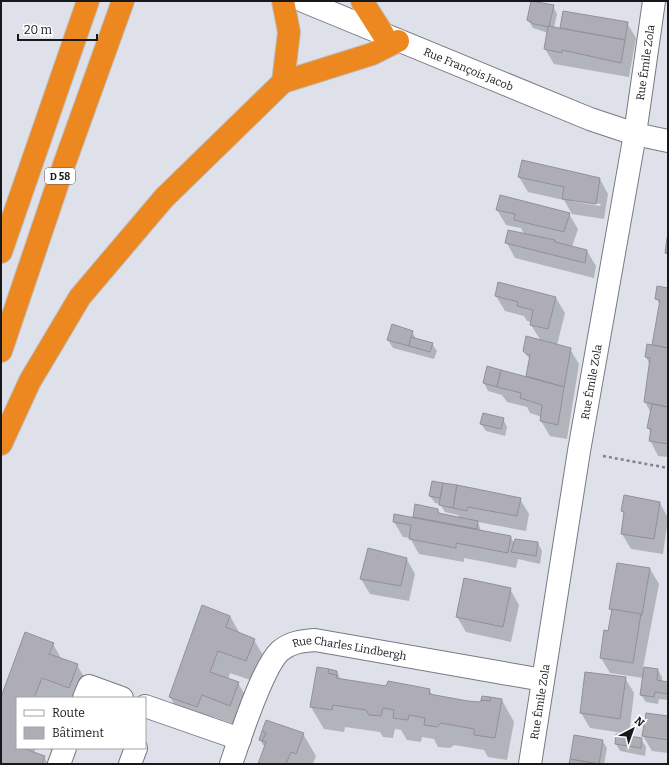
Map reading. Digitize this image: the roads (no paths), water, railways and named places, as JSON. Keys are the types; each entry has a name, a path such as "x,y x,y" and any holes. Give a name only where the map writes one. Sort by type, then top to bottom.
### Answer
{"highway":[{"name":"D 58","path":"1,252 88,1"},
{"name":"D 58","path":"1,351 65,162 123,1"},
{"path":"283,1 289,32 283,82"},
{"path":"1,444 30,380 80,297 164,198 283,82 372,54 390,38 362,1"}],"street":[{"name":"Rue François Jacob","path":"303,1 532,97 635,134 668,141"},
{"name":"Rue Émile Zola","path":"530,764 579,451 635,134 654,1"},
{"name":"Rue Charles Lindbergh","path":"231,764 271,662 281,650 297,641 315,640 543,680"},
{"path":"84,697 89,686 119,697"},
{"path":"147,712 240,740"},
{"path":"59,764 65,749"},
{"path":"130,764 136,749"}]}
